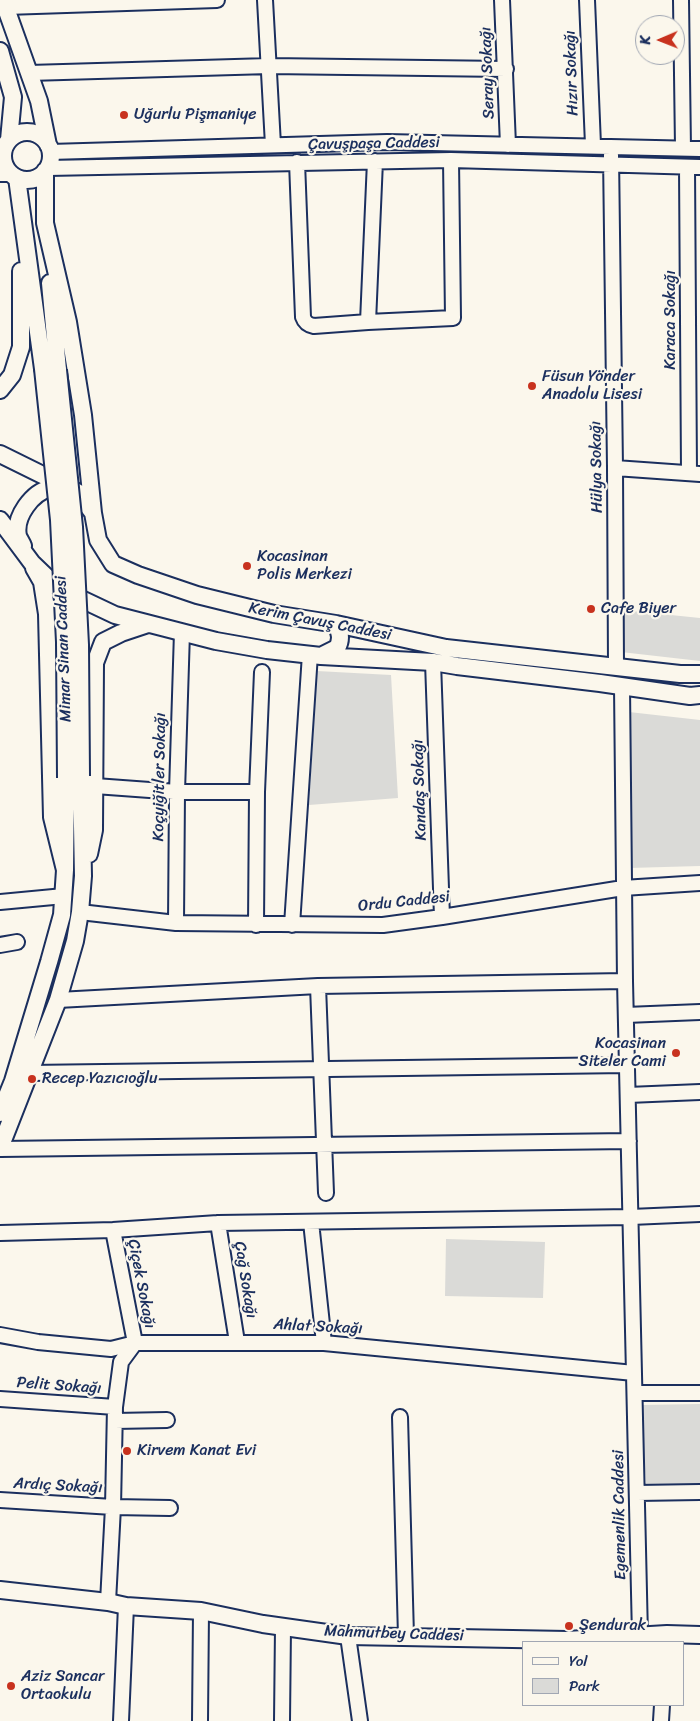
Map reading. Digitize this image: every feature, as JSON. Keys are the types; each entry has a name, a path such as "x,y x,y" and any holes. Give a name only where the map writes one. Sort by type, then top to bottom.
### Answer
{"main road":[{"path":"5,4 39,101 48,159 45,223 68,322 83,415 93,513"},
{"path":"0,52 13,97 3,154 9,175 31,180 38,178 48,159"},
{"path":"5,145 22,133 37,135 48,159"},
{"name":"Mimar Sinan Caddesi","path":"0,1113 13,1081 50,962 62,915 74,777 80,645 74,526 50,369 22,214 9,175"},
{"path":"0,390 12,375 20,347 22,214"},
{"name":"Mimar Sinan Caddesi","path":"45,223 50,369"},
{"name":"Kerim Çavuş Caddesi","path":"0,454 77,492 93,513 98,540 113,564 138,575 197,595 274,614 336,624 446,648 680,674 700,674"},
{"path":"65,870 52,817 47,614 42,582 18,536 19,521 28,502 50,488 68,488"},
{"path":"0,520 32,563"},
{"name":"Kerim Çavuş Caddesi","path":"32,563 58,588 115,615 216,640 267,650 433,662 690,696 700,695"},
{"path":"83,876 94,830 95,663 104,642 121,633 149,624"},
{"path":"316,655 337,648 340,642 340,633 336,624"},
{"name":"Mimar Sinan Caddesi","path":"0,1149 58,1000 75,941 83,876 74,777"},
{"name":"Mahmutbey Caddesi","path":"0,1590 108,1602 126,1606 201,1611 283,1627 348,1636 567,1640 640,1636 666,1638 700,1635"}],"street":[{"path":"5,4 217,0"},
{"path":"266,0 273,145"},
{"name":"Seray Sokağı","path":"502,0 508,145"},
{"name":"Hızır Sokağı","path":"587,0 593,146"},
{"path":"681,0 683,148"},
{"path":"29,73 269,66 506,69"},
{"name":"Çavuşpaşa Caddesi","path":"48,159 273,145 387,142 700,149"},
{"name":"Hülya Sokağı","path":"610,146 616,667"},
{"name":"Çavuşpaşa Caddesi","path":"48,159 297,162 451,160 694,167"},
{"path":"297,162 303,317 310,325 314,326 453,318 451,160"},
{"path":"368,322 375,161"},
{"name":"Karaca Sokağı","path":"694,167 694,474"},
{"path":"615,468 694,474"},
{"name":"Koçyiğitler Sokağı","path":"176,923 177,792 182,632"},
{"path":"292,925 316,655"},
{"name":"Kandaş Sokağı","path":"433,662 442,917"},
{"path":"256,925 257,792 262,672"},
{"name":"Egemenlik Caddesi","path":"622,686 623,888 640,1636"},
{"path":"94,786 177,792 257,792"},
{"name":"Ordu Caddesi","path":"80,912 176,923 383,925 623,888 700,883"},
{"path":"0,902 64,896"},
{"path":"0,945 17,942"},
{"path":"58,1000 318,986 625,980"},
{"path":"318,986 326,1193"},
{"path":"626,1015 700,1012"},
{"path":"29,1073 627,1066"},
{"path":"628,1095 700,1092"},
{"path":"0,1149 629,1142"},
{"path":"0,1233 114,1230 218,1223 631,1217 700,1214"},
{"path":"311,1222 324,1343"},
{"name":"Çağ Sokağı","path":"218,1223 237,1342"},
{"name":"Çiçek Sokağı","path":"114,1230 135,1343"},
{"name":"Ahlat Sokağı","path":"0,1335 38,1342 110,1349 135,1343 324,1343 634,1373"},
{"path":"108,1602 115,1414 121,1362 135,1343"},
{"path":"635,1394 700,1393"},
{"name":"Pelit Sokağı","path":"0,1399 168,1420"},
{"path":"400,1417 406,1636"},
{"path":"637,1493 700,1492"},
{"name":"Ardıç Sokağı","path":"0,1500 113,1507 170,1508"},
{"path":"121,1721 126,1606"},
{"path":"200,1721 201,1611"},
{"path":"282,1721 283,1627"},
{"path":"348,1636 360,1721"},
{"path":"661,1721 662,1706"}],"green space":[{"path":"622,610 700,618 700,661 621,652"},
{"path":"317,671 391,675 398,798 309,805"},
{"path":"629,712 700,720 700,866 629,868"},
{"path":"446,1239 545,1242 543,1298 445,1296"},
{"path":"700,1404 700,1484 646,1485 641,1405"}],"place":[{"name":"Uğurlu Pişmaniye","path":"124,115"},
{"name":"Füsun Yönder Anadolu Lisesi","path":"532,386"},
{"name":"Kocasinan Polis Merkezi","path":"247,566"},
{"name":"Cafe Biyer","path":"591,609"},
{"name":"Kocasinan Siteler Cami","path":"676,1053"},
{"name":"Recep Yazıcıoğlu","path":"32,1079"},
{"name":"Kirvem Kanat Evi","path":"127,1451"},
{"name":"Şendurak","path":"569,1626"},
{"name":"Aziz Sancar Ortaokulu","path":"11,1686"}]}
